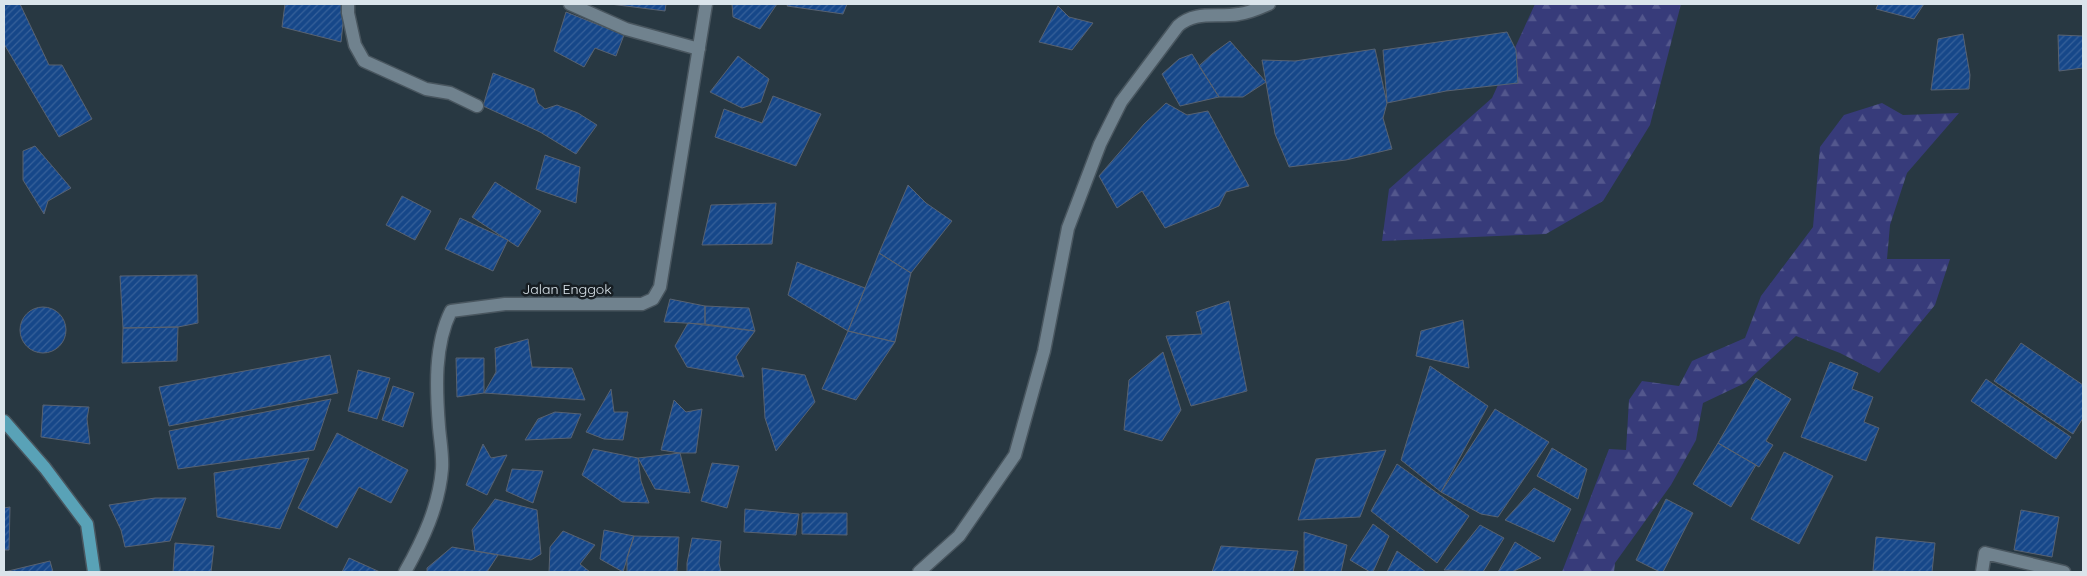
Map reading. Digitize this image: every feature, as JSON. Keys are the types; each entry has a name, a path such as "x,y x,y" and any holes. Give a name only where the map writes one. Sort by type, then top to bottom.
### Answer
{"main road":[{"path":"4,421 46,468 87,524 94,572"}],"street":[{"path":"348,4 348,14 355,45 364,60 426,89 450,93 477,106"},
{"path":"570,4 626,29 699,49"},
{"name":"Jalan Enggok","path":"405,572 423,539 439,492 442,467 438,420 438,357 442,329 451,311 505,304 642,304 653,299 660,288 706,4"},
{"path":"919,572 959,536 1015,456 1044,351 1068,228 1100,144 1121,102 1178,26 1186,19 1195,16 1240,14 1269,4"},
{"path":"1982,572 1985,553 2064,572"}],"green space":[{"path":"1535,4 1681,4 1650,125 1603,201 1546,234 1382,241 1389,189 1492,98"},
{"path":"1882,103 1903,115 1959,113 1907,173 1890,225 1887,259 1950,259 1935,305 1879,373 1840,353 1796,336 1745,383 1703,403 1696,440 1671,485 1615,563 1614,572 1562,572 1609,449 1626,450 1629,400 1642,381 1679,386 1692,361 1745,338 1761,296 1813,227 1820,147 1844,115"}],"building":[{"path":"4,4 20,4 49,65 62,65 92,119 59,137 4,44"},
{"path":"285,4 342,4 344,14 341,42 282,27"},
{"path":"610,4 666,4 665,11"},
{"path":"732,4 777,4 760,29 733,17"},
{"path":"788,4 847,4 843,14 787,6"},
{"path":"1878,4 1924,4 1914,19 1876,9"},
{"path":"1058,6 1069,17 1093,23 1072,50 1039,42"},
{"path":"566,12 624,35 616,56 595,48 584,67 554,51"},
{"path":"1507,32 1516,50 1518,83 1446,91 1387,103 1383,50"},
{"path":"1963,34 1970,75 1969,89 1931,90 1938,39"},
{"path":"2058,35 2083,36 2083,68 2059,71"},
{"path":"1230,41 1266,82 1243,97 1219,97 1199,66"},
{"path":"1375,49 1387,103 1383,118 1392,149 1346,160 1289,167 1275,134 1262,60 1295,61"},
{"path":"1192,54 1219,97 1180,106 1162,74 1179,59"},
{"path":"738,56 769,79 761,102 742,108 710,92"},
{"path":"493,73 534,89 538,103 545,109 557,105 578,113 597,125 576,154 540,132 483,106"},
{"path":"773,96 821,114 796,166 715,137 724,109 762,123"},
{"path":"1166,103 1187,115 1208,111 1249,186 1226,192 1219,206 1165,228 1142,191 1117,208 1099,176 1144,124"},
{"path":"35,146 71,188 48,201 44,214 23,180 23,151"},
{"path":"545,155 580,167 576,203 536,189"},
{"path":"495,182 541,211 518,247 472,217"},
{"path":"908,185 926,203 952,221 911,273 879,253"},
{"path":"402,196 431,211 415,240 386,225"},
{"path":"776,203 772,244 702,245 711,205"},
{"path":"460,218 508,240 493,271 445,249"},
{"path":"879,253 911,273 895,342 848,331"},
{"path":"797,262 865,288 848,331 788,295"},
{"path":"197,275 198,323 178,327 123,328 120,276"},
{"path":"670,299 705,306 705,324 664,322"},
{"path":"1229,301 1247,391 1191,406 1166,336 1202,334 1196,312"},
{"path":"705,306 749,308 755,331 705,324"},
{"path":"43,307 56,311 62,317 66,330 62,343 56,349 43,353 30,349 24,343 20,330 24,317 30,311"},
{"path":"1463,320 1469,368 1416,356 1421,331"},
{"path":"688,323 755,331 736,357 744,377 687,367 675,346"},
{"path":"178,327 177,361 122,363 123,328"},
{"path":"848,331 895,342 856,400 822,389"},
{"path":"528,339 532,367 572,368 585,400 484,393 496,372 495,348"},
{"path":"2021,343 2083,385 2083,418 2073,434 1994,381"},
{"path":"1163,352 1181,410 1162,441 1124,430 1129,380"},
{"path":"330,355 338,393 169,426 159,387"},
{"path":"456,358 484,358 484,393 457,397"},
{"path":"1830,362 1858,373 1852,389 1873,397 1864,422 1879,428 1866,461 1801,437"},
{"path":"1430,366 1488,406 1441,492 1401,460"},
{"path":"762,368 805,375 815,402 776,451 765,418"},
{"path":"358,370 390,378 377,419 348,411"},
{"path":"1756,378 1791,399 1766,441 1773,445 1759,467 1718,443"},
{"path":"1986,379 2071,437 2056,459 1971,401"},
{"path":"393,386 414,393 403,427 382,420"},
{"path":"611,389 614,412 628,412 623,440 604,439 586,432"},
{"path":"331,399 314,450 178,469 169,431"},
{"path":"674,400 686,412 702,409 696,453 661,450"},
{"path":"43,405 89,407 87,419 90,444 41,437"},
{"path":"1495,409 1549,442 1498,517 1481,514 1441,492"},
{"path":"555,412 581,414 571,438 525,440 538,419"},
{"path":"337,433 408,470 391,503 359,487 337,528 298,508"},
{"path":"1718,443 1756,465 1731,507 1693,484"},
{"path":"483,444 491,458 507,455 487,495 466,485"},
{"path":"1552,448 1587,469 1578,499 1537,476"},
{"path":"593,449 638,458 641,481 649,503 622,502 582,475"},
{"path":"1386,450 1360,517 1298,520 1316,459"},
{"path":"1784,452 1833,476 1799,544 1751,519"},
{"path":"680,453 690,493 655,489 638,458"},
{"path":"309,458 280,529 217,517 214,473"},
{"path":"712,463 739,466 727,508 701,501"},
{"path":"1397,464 1469,516 1437,563 1371,511"},
{"path":"512,469 543,471 533,503 506,491"},
{"path":"1534,488 1571,509 1554,542 1505,520"},
{"path":"155,498 186,498 170,541 125,547 121,530 109,505"},
{"path":"495,499 537,510 541,554 531,560 475,551 472,530"},
{"path":"1666,499 1693,513 1663,572 1660,572 1636,560"},
{"path":"10,507 9,550 4,550 4,508"},
{"path":"745,509 799,514 796,535 744,532"},
{"path":"2021,510 2059,517 2052,557 2014,550"},
{"path":"802,513 847,513 847,535 802,534"},
{"path":"1373,524 1389,536 1373,572 1370,572 1350,560"},
{"path":"1480,525 1504,538 1483,572 1444,570"},
{"path":"604,530 634,536 623,572 600,559"},
{"path":"563,531 595,545 580,564 590,572 549,572 550,547"},
{"path":"1304,532 1347,545 1341,572 1304,572"},
{"path":"634,536 679,537 677,572 627,572 627,557"},
{"path":"1876,537 1935,543 1932,572 1873,571"},
{"path":"692,538 721,541 719,563 721,572 687,572"},
{"path":"1515,542 1541,558 1512,572 1498,572"},
{"path":"175,543 214,546 211,572 173,572"},
{"path":"1221,546 1298,551 1293,572 1212,572"},
{"path":"452,547 498,555 487,572 427,572 427,568"},
{"path":"1397,551 1426,572 1387,572"},
{"path":"349,558 380,572 342,572"},
{"path":"50,561 53,572 4,572"}]}
